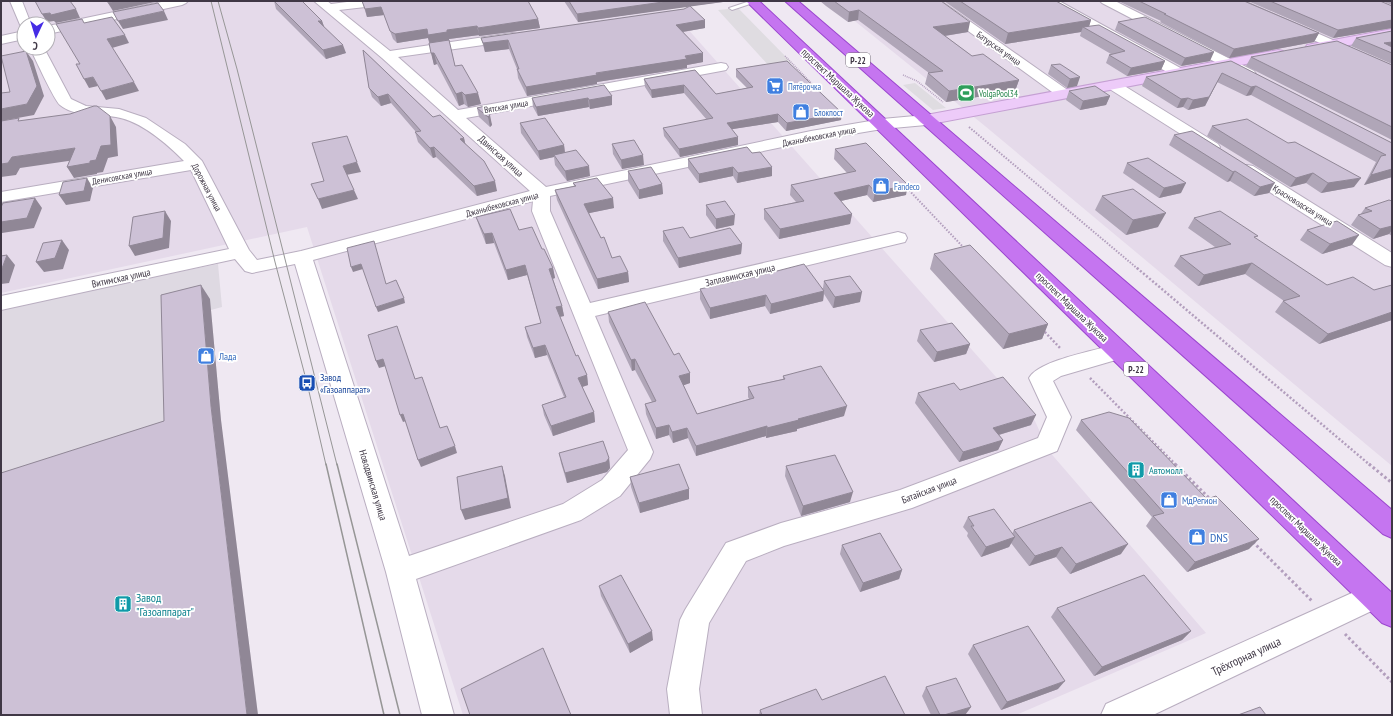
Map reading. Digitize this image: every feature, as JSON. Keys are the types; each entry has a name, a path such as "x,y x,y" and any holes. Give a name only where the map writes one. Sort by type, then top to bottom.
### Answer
{"highway":[{"name":"Р-22","path":"791,1 1392,526"},
{"name":"проспект Маршала Жукова","path":"753,2 1383,605"}],"main road":[{"name":"Джаныбековская улица","path":"926,120 959,118 1064,94 1392,34"}],"street":[{"path":"16,1 23,16"},
{"path":"56,28 182,1"},
{"path":"324,4 383,1"},
{"name":"Батурская улица","path":"933,1 1064,94"},
{"path":"1050,1 1179,73"},
{"path":"1106,1 1262,81"},
{"path":"1234,1 1392,72"},
{"name":"Двинская улица","path":"324,4 387,54 542,193"},
{"path":"387,54 528,34"},
{"path":"1,40 16,37"},
{"name":"Дорожная улица","path":"41,56 65,102 83,110 119,113 141,122 178,146 196,164 246,260"},
{"name":"Вятская улица","path":"456,115 721,67"},
{"name":"Красноводская улица","path":"1112,85 1392,261"},
{"path":"60,116 83,110"},
{"name":"Джаныбековская улица","path":"246,260 302,257 542,193 811,136 882,124 926,120"},
{"name":"Денисовская улица","path":"1,197 196,164"},
{"path":"400,572 572,512 611,488 641,452 541,211 542,193"},
{"name":"Заплавинская улица","path":"582,312 898,238"},
{"name":"Новодвинская улица","path":"302,257 400,572 438,715"},
{"name":"Витимская улица","path":"1,303 246,260"},
{"name":"Батайская улица","path":"686,715 683,689 695,620 736,552 781,535 903,500 1048,444 1059,417 1040,378 1053,370 1118,352"},
{"name":"Трёхгорная улица","path":"1117,715 1328,617 1383,605"}],"lane":[{"path":"732,8 753,2"}],"path":[{"path":"782,53 823,96"},
{"path":"903,75 917,81 950,107 959,118 1392,483"},
{"path":"902,184 967,251"},
{"path":"1038,324 1217,506"},
{"path":"1250,539 1392,682"}],"shaded area":[{"path":"1,1 663,1 1035,421 1048,450 1206,633 1016,715 463,715 307,227 1,293"},
{"path":"830,1 1392,1 1392,466 985,126"},
{"path":"738,8 792,63 770,67 718,10"},
{"path":"915,83 946,108 933,110 903,85"},
{"name":"Завод \"Газоаппарат\"","path":"218,264 222,307 211,310 221,420 258,715 1,715 1,307"}],"building":[{"path":"35,1 70,1 76,9 51,15 50,13 42,14"},
{"path":"274,1 302,1 322,21 318,21 343,45 323,50"},
{"path":"362,1 528,1 538,19 478,28 477,26 447,30 447,32 428,35 427,29 395,34 390,31 381,7 365,9"},
{"path":"569,1 670,1 577,14"},
{"path":"834,1 941,1 970,22 933,27 972,56 983,54 1019,80 949,91 928,73 943,71 859,10 849,12"},
{"path":"960,1 1056,1 1091,20 1008,33"},
{"path":"1139,1 1244,1 1319,33 1234,49"},
{"path":"1270,1 1380,1 1392,6 1392,20 1338,30"},
{"path":"158,3 164,11 118,21 113,12"},
{"path":"690,6 705,20 676,25 703,53 685,56 687,59 596,73 597,75 526,87 517,69 519,69 508,40 483,43 481,38 684,9"},
{"path":"112,17 125,35 107,39 134,82 101,91 93,77 84,79 76,64 80,64 56,24 82,19 84,23"},
{"path":"1145,17 1214,52 1185,58 1118,22"},
{"path":"1099,25 1165,61 1131,68 1109,55 1125,51 1083,27"},
{"path":"1392,31 1392,42 1384,43 1392,47 1392,53 1356,38"},
{"path":"449,40 455,66 462,65 478,93 465,95 462,92 456,94 434,53 431,53 429,43"},
{"path":"1337,41 1392,65 1392,127 1251,57"},
{"path":"363,50 433,117 440,115 464,138 460,139 484,161 495,181 474,186 434,147 430,148 415,132 421,131 388,94 378,97 369,88"},
{"path":"16,53 16,56 28,56 37,86 27,104 1,109 1,93 10,92 1,56"},
{"path":"787,61 842,113 787,123 778,114 727,123 738,137 679,149 663,128 713,118 684,85 651,90 644,79 695,70 716,94 753,87 736,69"},
{"path":"1231,61 1392,143 1392,169 1371,175 1381,156 1386,155 1256,86 1251,87 1222,73 1209,97 1193,100 1188,98 1181,99 1146,77"},
{"path":"1060,64 1080,77 1070,79 1051,65"},
{"path":"604,85 612,96 589,100 588,98 536,107 532,98"},
{"path":"1095,86 1110,96 1083,101 1069,91"},
{"path":"97,106 110,116 111,145 101,146 96,160 90,161 90,163 67,167 75,148 12,157 8,163 1,164 1,121 19,118 18,121 70,114"},
{"path":"485,106 490,115 488,117 477,108"},
{"path":"545,118 564,145 538,151 520,123"},
{"path":"1247,119 1288,143 1295,142 1361,178 1328,183 1313,173 1296,178 1212,126"},
{"path":"1192,131 1275,183 1260,187 1174,135"},
{"path":"347,136 357,162 343,166 354,190 318,199 311,184 324,181 312,143"},
{"path":"634,140 643,155 621,160 612,144"},
{"path":"866,143 908,185 875,192 869,185 834,193 852,214 780,229 764,209 804,201 791,185 856,171 835,149"},
{"path":"747,147 752,153 760,152 772,167 738,173 733,167 699,174 688,159"},
{"path":"576,150 589,166 565,171 554,155"},
{"path":"1148,158 1186,183 1164,188 1127,163"},
{"path":"651,167 662,184 639,190 628,171"},
{"path":"87,178 84,191 59,195 63,182"},
{"path":"597,178 613,198 584,204 601,238 604,237 612,258 620,256 628,272 597,279 555,190 576,186 573,183"},
{"path":"1133,189 1166,213 1133,220 1102,196"},
{"path":"35,198 27,218 1,222 1,207 3,203"},
{"path":"1389,200 1392,201 1392,226 1380,229 1358,215 1372,211 1365,208"},
{"path":"725,201 735,215 716,219 706,205"},
{"path":"510,209 519,230 532,227 553,268 549,269 562,306 556,307 576,356 578,355 587,375 578,378 594,412 551,426 542,405 566,397 545,345 533,348 525,327 541,323 525,265 506,270 492,233 484,234 476,217"},
{"path":"165,211 163,238 129,246 133,217"},
{"path":"1220,211 1258,236 1254,237 1327,285 1353,277 1374,290 1392,285 1392,312 1328,334 1283,301 1300,296 1252,263 1204,275 1180,256 1231,244 1194,218"},
{"path":"1337,221 1359,235 1330,244 1307,230"},
{"path":"683,227 690,238 730,228 742,244 678,258 663,231"},
{"path":"62,240 55,258 36,262 43,243"},
{"path":"374,241 386,284 396,280 404,298 376,307 361,264 351,267 347,248"},
{"path":"970,245 1048,324 1009,334 934,254"},
{"path":"7,255 1,271 1,256"},
{"path":"804,264 824,291 771,304 766,295 710,308 700,289 754,277"},
{"path":"850,276 862,292 835,297 824,281"},
{"name":"Завод \"Газоаппарат\"","path":"201,285 211,406 247,715 1,715 1,473 164,421 161,295"},
{"path":"645,302 674,355 679,353 690,373 679,376 697,414 754,398 748,387 785,379 783,376 821,366 847,406 798,419 799,420 767,428 767,426 696,446 687,428 672,432 669,425 656,428 645,404 656,401 635,359 631,360 608,312"},
{"path":"952,323 970,344 937,352 920,330"},
{"path":"397,326 415,379 422,377 440,428 447,426 455,446 418,460 403,414 400,415 383,359 376,361 368,335"},
{"path":"1003,377 1036,415 993,428 1003,440 963,452 918,393 954,383 960,390"},
{"path":"1109,412 1129,418 1207,499 1216,496 1259,539 1195,562 1153,516 1164,513 1081,420"},
{"path":"603,441 609,458 606,462 565,473 559,453"},
{"path":"835,455 853,492 803,506 786,466"},
{"path":"679,464 689,489 639,503 630,477"},
{"path":"502,466 508,498 461,510 457,477"},
{"path":"1091,502 1128,544 1076,564 1062,547 1035,556 1014,530"},
{"path":"994,509 1015,537 986,547 971,526 974,526 968,517"},
{"path":"880,533 902,570 863,583 842,545"},
{"path":"621,575 652,631 628,644 599,586"},
{"path":"1144,575 1191,631 1102,667 1057,608"},
{"path":"1028,626 1065,681 1007,702 973,645"},
{"path":"543,648 571,715 470,715 461,689"},
{"path":"885,676 905,715 762,715 760,710 816,689 822,700"},
{"path":"956,678 971,707 940,715 926,687"},
{"path":"1260,707 1266,715 1238,715"}],"tram line":[{"path":"211,1 275,262 307,383 326,465"},
{"path":"218,1 237,69 337,465"},
{"path":"326,464 384,715"},
{"path":"337,464 400,715"}],"place":[{"name":"Пятёрочка","path":"775,86"},
{"name":"VolgaPool34","path":"966,93"},
{"name":"Блокпост","path":"801,112"},
{"name":"Fandeco","path":"881,186"},
{"name":"Лада","path":"206,356"},
{"name":"Завод «Газоаппарат»","path":"307,383"},
{"name":"Автомолл","path":"1136,470"},
{"name":"МдРегион","path":"1169,500"},
{"name":"DNS","path":"1197,537"},
{"name":"Завод \"Газоаппарат\"","path":"123,604"}]}
